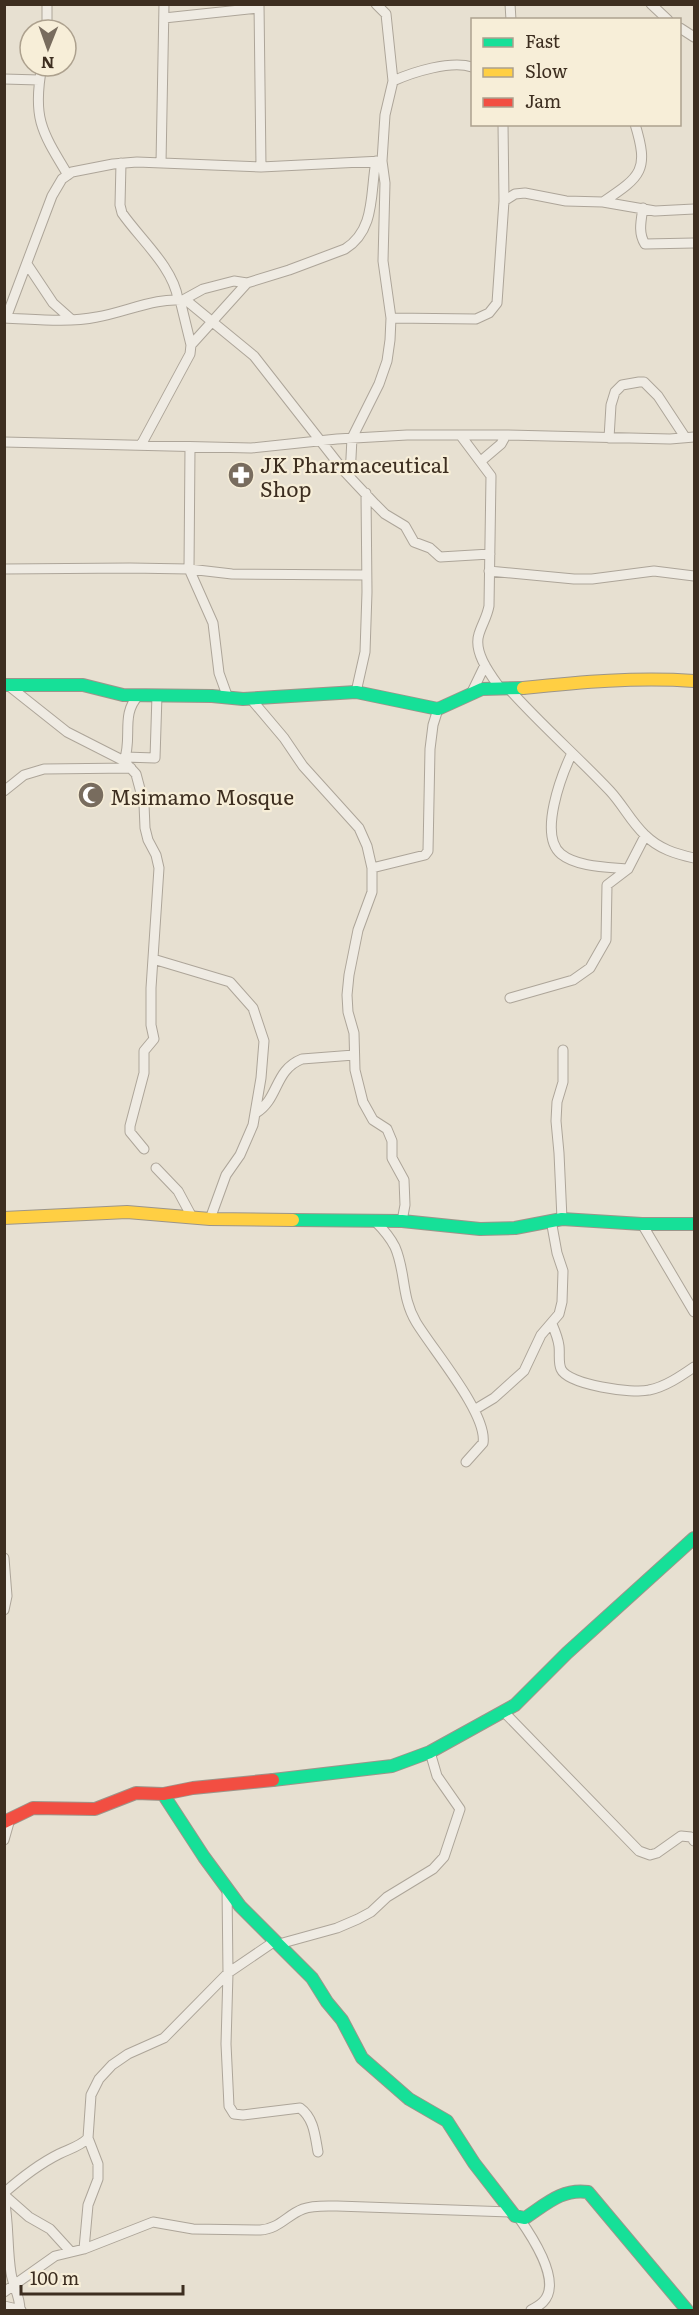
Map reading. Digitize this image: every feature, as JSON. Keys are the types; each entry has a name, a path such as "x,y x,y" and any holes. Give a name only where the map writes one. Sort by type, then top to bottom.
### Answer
{"street":[{"path":"161,163 164,4"},
{"path":"180,300 203,289 234,281 247,283 345,249 353,244 366,226 393,81 386,14 376,4"},
{"path":"651,4 667,18"},
{"path":"164,18 259,6 261,167"},
{"path":"681,29 694,37"},
{"path":"393,81 403,76 449,65 461,64 471,67"},
{"path":"4,79 39,80 38,112 42,128 47,142 68,175"},
{"path":"391,318 476,319 489,313 497,303 504,201 503,126"},
{"path":"603,202 629,183 642,166 643,150 636,126"},
{"path":"379,161 261,167 137,162 90,168 68,175 62,179 52,196 5,318 71,320 97,317 152,303 180,300 190,302 211,323 254,356 292,408 350,477 385,514 405,526 414,542 430,548 440,557 490,554"},
{"path":"350,477 352,438 387,362 391,318 383,261 385,183 379,161"},
{"path":"121,163 120,205 122,213 174,286 180,300 190,345 187,362 141,445"},
{"path":"504,201 515,194 525,193 566,201 603,202 669,212 694,209"},
{"path":"642,208 640,228 641,238 645,244 694,243"},
{"path":"27,264 53,303 71,320"},
{"path":"190,345 247,283"},
{"path":"609,438 611,405 615,392 622,385 639,382 644,382 658,396 690,437"},
{"path":"4,442 251,448 352,438 506,435 609,438 690,437"},
{"path":"481,461 501,444 506,435"},
{"path":"461,436 491,476 487,618 478,634 478,643 485,665 504,688 614,794 645,836 663,849 677,855 694,858"},
{"path":"190,448 189,569 213,623 219,673 228,698"},
{"path":"356,692 365,652 366,493"},
{"path":"4,570 189,569 232,574 366,575"},
{"path":"489,571 574,579 654,571 694,576"},
{"path":"472,692 485,665"},
{"path":"7,686 83,686 123,695 251,699 356,692 438,709 472,692 504,688 593,681 664,679 694,681"},
{"path":"7,686 68,732 124,759 140,785 145,828 159,868 151,1025 154,1038 144,1051 144,1073 130,1126 130,1132 144,1149"},
{"path":"124,759 129,745 128,713 138,695"},
{"path":"124,759 154,758 157,695"},
{"path":"251,699 284,738 303,766 359,828 367,846 372,868 372,892 358,930 347,995 348,1012 354,1033 355,1070 366,1111 373,1120 387,1129 392,1141 392,1158 404,1180 405,1205 402,1221"},
{"path":"372,868 425,855 428,850 430,749 438,709"},
{"path":"572,753 555,798 552,820 552,840 555,848 566,857 589,864 628,869"},
{"path":"4,791 24,775 44,769 131,768"},
{"path":"510,998 573,980 591,968 608,932 607,885 628,869 645,836"},
{"path":"153,959 222,978 237,988 250,1003 264,1041 256,1113 250,1134 240,1155 226,1175 210,1219"},
{"path":"474,1410 494,1398 525,1371 539,1339 559,1314 564,1286 563,1271 556,1253 559,1153 556,1121 557,1102 563,1082 563,1050"},
{"path":"256,1113 266,1105 282,1072 296,1061 354,1055"},
{"path":"156,1168 174,1186 192,1217"},
{"path":"4,1218 127,1212 210,1219 402,1221 491,1229 515,1228 556,1219 642,1224 694,1224"},
{"path":"375,1221 394,1246 406,1301 415,1321 474,1410 484,1436 480,1448 466,1462"},
{"path":"642,1224 694,1312"},
{"path":"552,1324 559,1344 561,1369 567,1376 579,1381 640,1392 666,1384 694,1367"},
{"path":"4,1840 7,1821 33,1808 96,1809 136,1793 164,1794 193,1788 263,1783 392,1766 430,1752 504,1712 537,1685 567,1653 694,1538"},
{"path":"4,1558 7,1596 4,1610"},
{"path":"504,1712 639,1851 650,1855 657,1853 681,1836 691,1837 694,1841"},
{"path":"84,2249 88,2205 98,2175 98,2164 88,2138 91,2095 99,2079 128,2054 164,2038 228,1973 277,1942 337,1928 358,1919 371,1912 387,1897 433,1869 444,1857 460,1809 437,1776 430,1752"},
{"path":"164,1794 204,1857 240,1906 312,1978 342,2020 362,2058 409,2099 447,2121 474,2163 535,2241 544,2259 548,2291 543,2302 531,2310"},
{"path":"227,1887 228,1973 225,2044 229,2106 234,2114 243,2115 300,2108 307,2113 313,2124 318,2152"},
{"path":"4,2195 38,2167 80,2145 88,2138"},
{"path":"4,2292 55,2256 84,2249 153,2222 193,2229 264,2230 285,2222 303,2209 337,2206 515,2215 525,2218 564,2192 576,2189 588,2192 687,2310"},
{"path":"4,2195 29,2217 50,2229 71,2252"},
{"path":"4,2195 8,2214 11,2272 19,2294 20,2310 4,2306"}],"traffic: fast":[{"path":"4,685 83,685 123,695 212,696 243,699 356,692 438,709 482,689 523,688"},
{"path":"293,1220 402,1221 480,1229 515,1228 562,1219 642,1224 694,1224"},
{"path":"273,1780 392,1766 430,1752 515,1705 567,1653 694,1538"},
{"path":"163,1794 204,1857 240,1906 312,1978 342,2020 362,2058 409,2099 447,2121 474,2163 515,2216 525,2218 562,2195 579,2191 588,2192 687,2310"}],"traffic: slow":[{"path":"523,688 630,680 694,681"},
{"path":"4,1218 127,1212 210,1219 293,1220"}],"traffic: jam":[{"path":"4,1822 33,1808 95,1809 136,1793 163,1794 193,1788 273,1780"}],"place":[{"name":"JK Pharmaceutical Shop","path":"241,475"},
{"name":"Msimamo Mosque","path":"91,795"}]}
